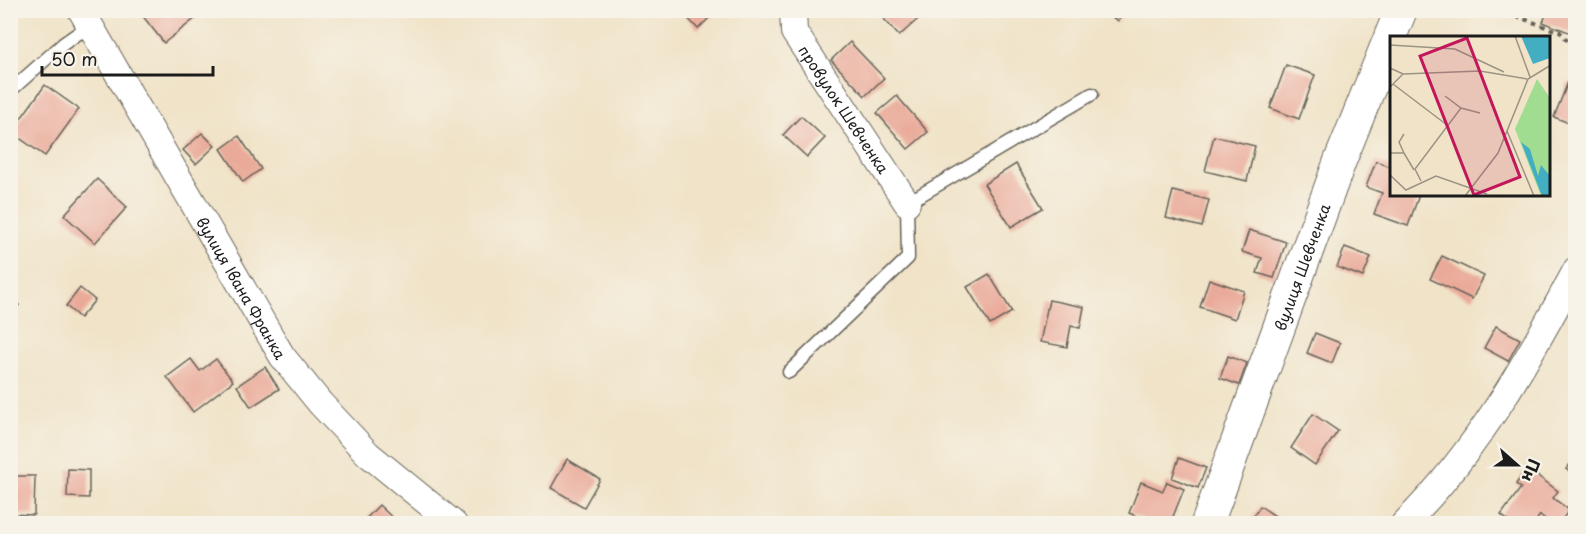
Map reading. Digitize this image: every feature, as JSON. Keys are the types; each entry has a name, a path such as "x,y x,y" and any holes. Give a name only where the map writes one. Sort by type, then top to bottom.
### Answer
{"street":[{"name":"провулок Шевченка","path":"793,10 794,32 907,203"},
{"name":"вулиця Шевченка","path":"1390,36 1401,10"},
{"name":"вулиця Івана Франка","path":"90,15 282,356 320,403 368,454 454,524"},
{"name":"вулиця Шевченка","path":"1207,524 1340,161 1390,37"},
{"path":"1404,524 1463,456 1520,374 1575,270"}],"lane":[{"path":"10,91 63,44 90,15"},
{"path":"789,372 908,258 907,203 1092,94"}],"path":[{"path":"1499,10 1560,32 1575,50"}],"building":[{"path":"138,10 192,10 197,17 164,43"},
{"path":"680,10 717,10 698,29"},
{"path":"876,10 924,10 926,12 899,36"},
{"path":"1101,10 1124,10 1118,21"},
{"path":"1548,10 1576,13 1576,35 1543,22"},
{"path":"850,42 884,78 865,96 831,60"},
{"path":"1286,65 1315,75 1299,119 1270,108"},
{"path":"1568,82 1576,85 1576,126 1554,117"},
{"path":"45,85 79,109 45,156 11,132"},
{"path":"897,96 928,132 908,149 877,113"},
{"path":"801,116 825,138 807,157 783,135"},
{"path":"202,133 215,146 196,164 183,150"},
{"path":"239,136 261,169 243,182 221,149"},
{"path":"1214,136 1255,146 1247,181 1205,171"},
{"path":"1376,161 1390,167 1390,196 1419,196 1408,226 1374,214 1382,193 1366,187"},
{"path":"1016,164 1043,208 1011,227 984,184"},
{"path":"97,179 127,207 95,243 64,215"},
{"path":"1173,191 1209,200 1202,227 1166,218"},
{"path":"1249,230 1286,242 1274,278 1257,273 1262,258 1242,252"},
{"path":"1345,247 1371,257 1363,277 1337,267"},
{"path":"1442,256 1484,276 1472,299 1430,279"},
{"path":"989,274 1012,312 990,325 967,287"},
{"path":"1209,279 1244,291 1235,319 1200,307"},
{"path":"80,288 95,300 80,318 66,306"},
{"path":"10,297 19,305 10,315"},
{"path":"1049,300 1084,307 1080,328 1071,326 1067,347 1040,342"},
{"path":"1496,326 1520,339 1508,361 1484,348"},
{"path":"1315,333 1340,343 1332,363 1307,353"},
{"path":"1228,356 1247,363 1239,385 1220,378"},
{"path":"191,359 200,371 216,359 233,381 193,412 167,377"},
{"path":"265,367 279,389 251,407 237,386"},
{"path":"1313,414 1338,431 1315,465 1291,448"},
{"path":"1576,457 1576,476 1566,469"},
{"path":"1179,458 1206,468 1198,488 1172,478"},
{"path":"567,459 600,479 584,507 551,488"},
{"path":"1527,468 1558,491 1553,498 1569,510 1559,524 1552,524 1540,515 1534,524 1513,524 1501,515 1521,488 1516,484"},
{"path":"68,469 89,470 89,498 67,497"},
{"path":"10,476 35,476 34,515 10,514"},
{"path":"1141,482 1163,491 1167,482 1184,489 1170,524 1155,524 1129,513"},
{"path":"379,505 399,524 361,524"},
{"path":"1260,506 1287,524 1249,524"}]}
